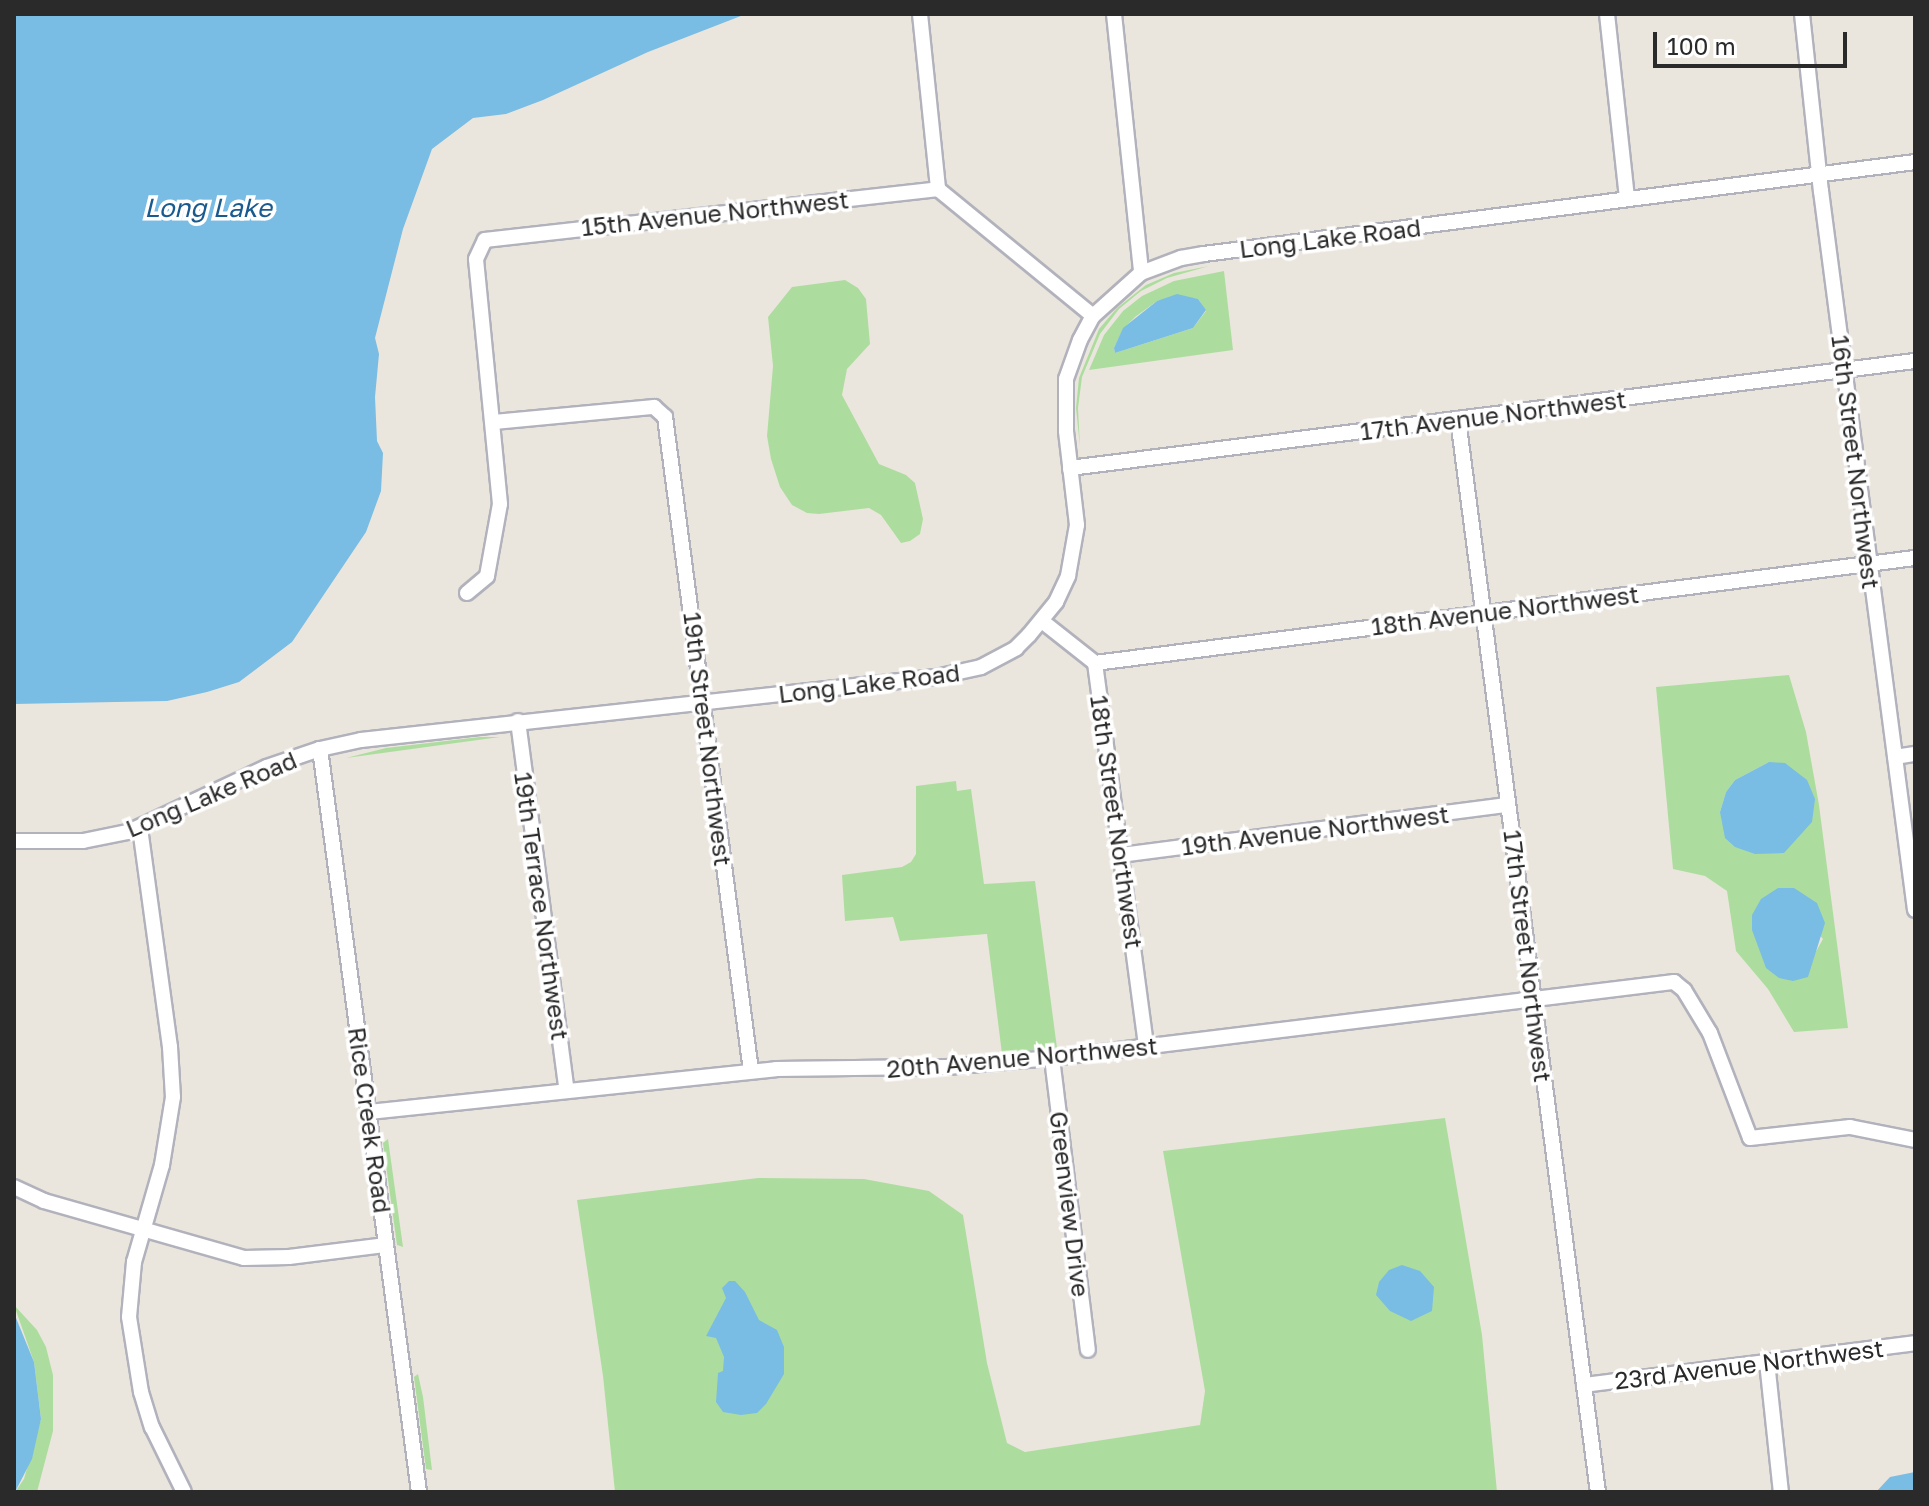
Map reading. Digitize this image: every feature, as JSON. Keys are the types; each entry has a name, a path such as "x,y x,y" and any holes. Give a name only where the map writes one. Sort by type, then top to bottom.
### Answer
{"street":[{"path":"920,14 938,189 1093,316"},
{"path":"1114,14 1141,273"},
{"path":"1607,14 1627,199"},
{"name":"16th Street Northwest","path":"1802,14 1819,174 1915,910"},
{"name":"Long Lake Road","path":"14,841 83,841 140,828 267,767 320,749 380,736 959,674 1006,654 1042,621 1063,587 1074,554 1077,525 1065,409 1066,379 1093,316 1141,273 1181,258 1204,254 1915,162"},
{"name":"15th Avenue Northwest","path":"494,422 476,259 482,243 492,237 938,189"},
{"name":"17th Avenue Northwest","path":"1070,468 1915,361"},
{"name":"19th Street Northwest","path":"494,422 646,408 661,410 668,426 751,1071"},
{"name":"17th Street Northwest","path":"1458,419 1598,1492"},
{"path":"467,593 487,576 497,533 499,475 494,422"},
{"name":"18th Avenue Northwest","path":"1095,663 1915,558"},
{"name":"18th Street Northwest","path":"1042,621 1095,663 1146,1047"},
{"name":"19th Terrace Northwest","path":"518,721 567,1091"},
{"name":"Rice Creek Road","path":"320,749 419,1492"},
{"path":"1895,757 1915,754"},
{"name":"19th Avenue Northwest","path":"1121,855 1508,805"},
{"path":"140,828 170,1047 173,1097 162,1165 134,1262 130,1289 132,1342 141,1392 152,1427 184,1492"},
{"name":"20th Avenue Northwest","path":"369,1112 751,1071 808,1067 859,1070 947,1067 1052,1058 1674,982 1684,990 1710,1033 1750,1138 1850,1127 1915,1140"},
{"name":"Greenview Drive","path":"1052,1058 1088,1350"},
{"path":"14,1187 44,1201 244,1258 289,1257 386,1245"},
{"name":"23rd Avenue Northwest","path":"1584,1385 1915,1343"},
{"path":"1767,1362 1781,1492"}],"green space":[{"path":"1209,266 1167,278 1141,291 1119,309 1100,334 1082,377 1078,408 1080,447 1076,408 1079,378 1099,329 1117,308 1146,285 1174,273"},
{"path":"1224,271 1233,350 1089,370 1104,335 1123,311 1142,296 1174,281","holes":["1198,299 1206,311 1193,328 1115,353 1114,348 1123,329 1157,301"]},
{"path":"845,280 858,288 866,299 870,344 847,369 842,395 879,464 906,475 915,483 923,519 920,534 910,541 901,543 881,515 869,508 819,514 807,513 792,505 780,487 771,459 767,436 773,366 768,317 792,287"},
{"path":"1789,675 1806,732 1819,805 1848,1028 1794,1032 1768,989 1736,951 1727,891 1705,876 1673,869 1656,687","holes":["1769,762 1720,812 1726,792 1735,780","1778,888 1823,939 1810,962 1808,976"]},
{"path":"500,737 346,758 386,748"},
{"path":"956,781 957,791 971,789 984,884 1035,881 1057,1048 1002,1054 987,934 900,941 893,917 845,921 842,875 902,867 911,862 916,854 916,786"},
{"path":"1445,1118 1482,1335 1497,1492 615,1492 603,1376 577,1200 758,1178 864,1179 929,1191 963,1215 987,1363 1007,1443 1025,1452 1200,1425 1205,1391 1163,1151"},
{"path":"388,1139 403,1247 397,1245 383,1143"},
{"path":"14,1305 37,1330 46,1347 53,1375 53,1431 37,1492 15,1492 24,1479 41,1419 34,1362"},
{"path":"418,1374 432,1470 426,1469 414,1377"}],"water":[{"name":"Long Lake","path":"14,14 746,14 648,52 543,100 506,114 473,118 432,149 403,229 375,338 379,354 375,397 377,441 383,453 381,491 366,532 292,642 239,682 167,701 14,704"},
{"path":"1177,294 1198,299 1206,310 1193,328 1115,353 1114,348 1123,328 1157,301"},
{"path":"1769,762 1785,763 1807,780 1815,799 1812,822 1784,853 1755,854 1735,847 1725,838 1720,812 1726,792 1735,780"},
{"path":"1778,888 1794,888 1817,903 1825,923 1808,977 1793,981 1779,978 1766,968 1752,930 1752,915 1761,899"},
{"path":"1402,1265 1420,1271 1434,1287 1432,1311 1411,1321 1390,1311 1376,1295 1379,1282 1389,1270"},
{"path":"729,1281 735,1281 745,1292 759,1320 777,1330 784,1347 784,1374 757,1413 741,1415 723,1412 716,1402 718,1373 723,1371 724,1357 716,1338 706,1336 726,1298 722,1288"},
{"path":"14,1313 34,1362 41,1419 32,1459 15,1492"},
{"path":"1915,1472 1915,1492 1876,1492 1890,1477"}]}
